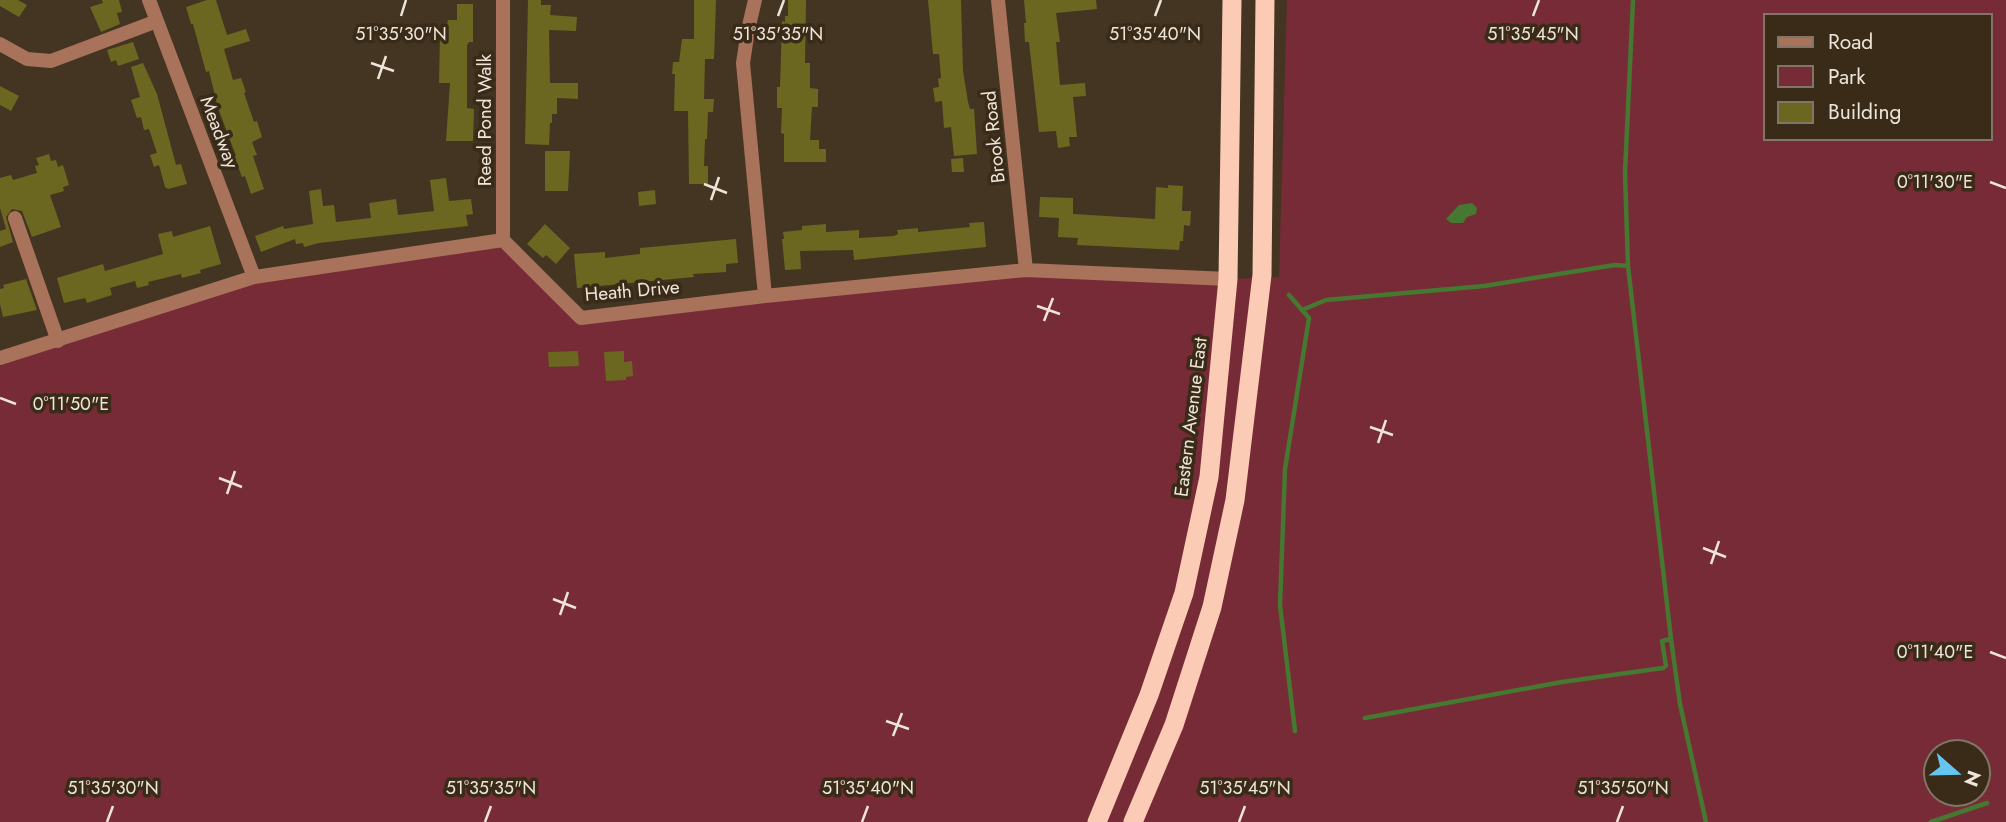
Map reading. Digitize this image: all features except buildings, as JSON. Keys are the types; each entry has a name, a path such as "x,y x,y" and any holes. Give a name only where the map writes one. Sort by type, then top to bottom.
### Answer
{"highway":[{"name":"Eastern Avenue East","path":"1097,822 1149,695 1184,593 1209,477 1228,279 1232,0"},
{"path":"1133,822 1174,724 1212,607 1235,500 1262,275 1265,0"}],"street":[{"name":"Meadway","path":"149,0 254,277"},
{"name":"Reed Pond Walk","path":"503,0 503,240"},
{"path":"755,0 743,62 765,296"},
{"name":"Brook Road","path":"999,0 1026,270"},
{"path":"0,44 27,59 51,61 157,21"},
{"path":"15,218 58,341"},
{"path":"0,358 254,277 503,240"},
{"name":"Heath Drive","path":"503,240 581,318 765,296 1026,270 1228,279"}],"green space":[{"path":"1287,0 2006,0 2006,822 0,822 0,358 254,277 503,240 581,318 1026,270 1228,279 1279,277"}],"shaded area":[{"path":"1472,203 1477,208 1476,214 1467,217 1463,223 1451,223 1446,219 1459,205"}],"waterway":[{"path":"1628,266 1625,173 1633,0"},
{"path":"1302,310 1326,300 1484,286 1615,265 1628,266 1671,639"},
{"path":"1289,295 1309,318 1285,469 1280,605 1295,731"},
{"path":"1365,718 1562,682 1663,668 1666,666 1662,641 1671,639 1680,704 1706,822"},
{"path":"1931,822 1972,808"}]}
